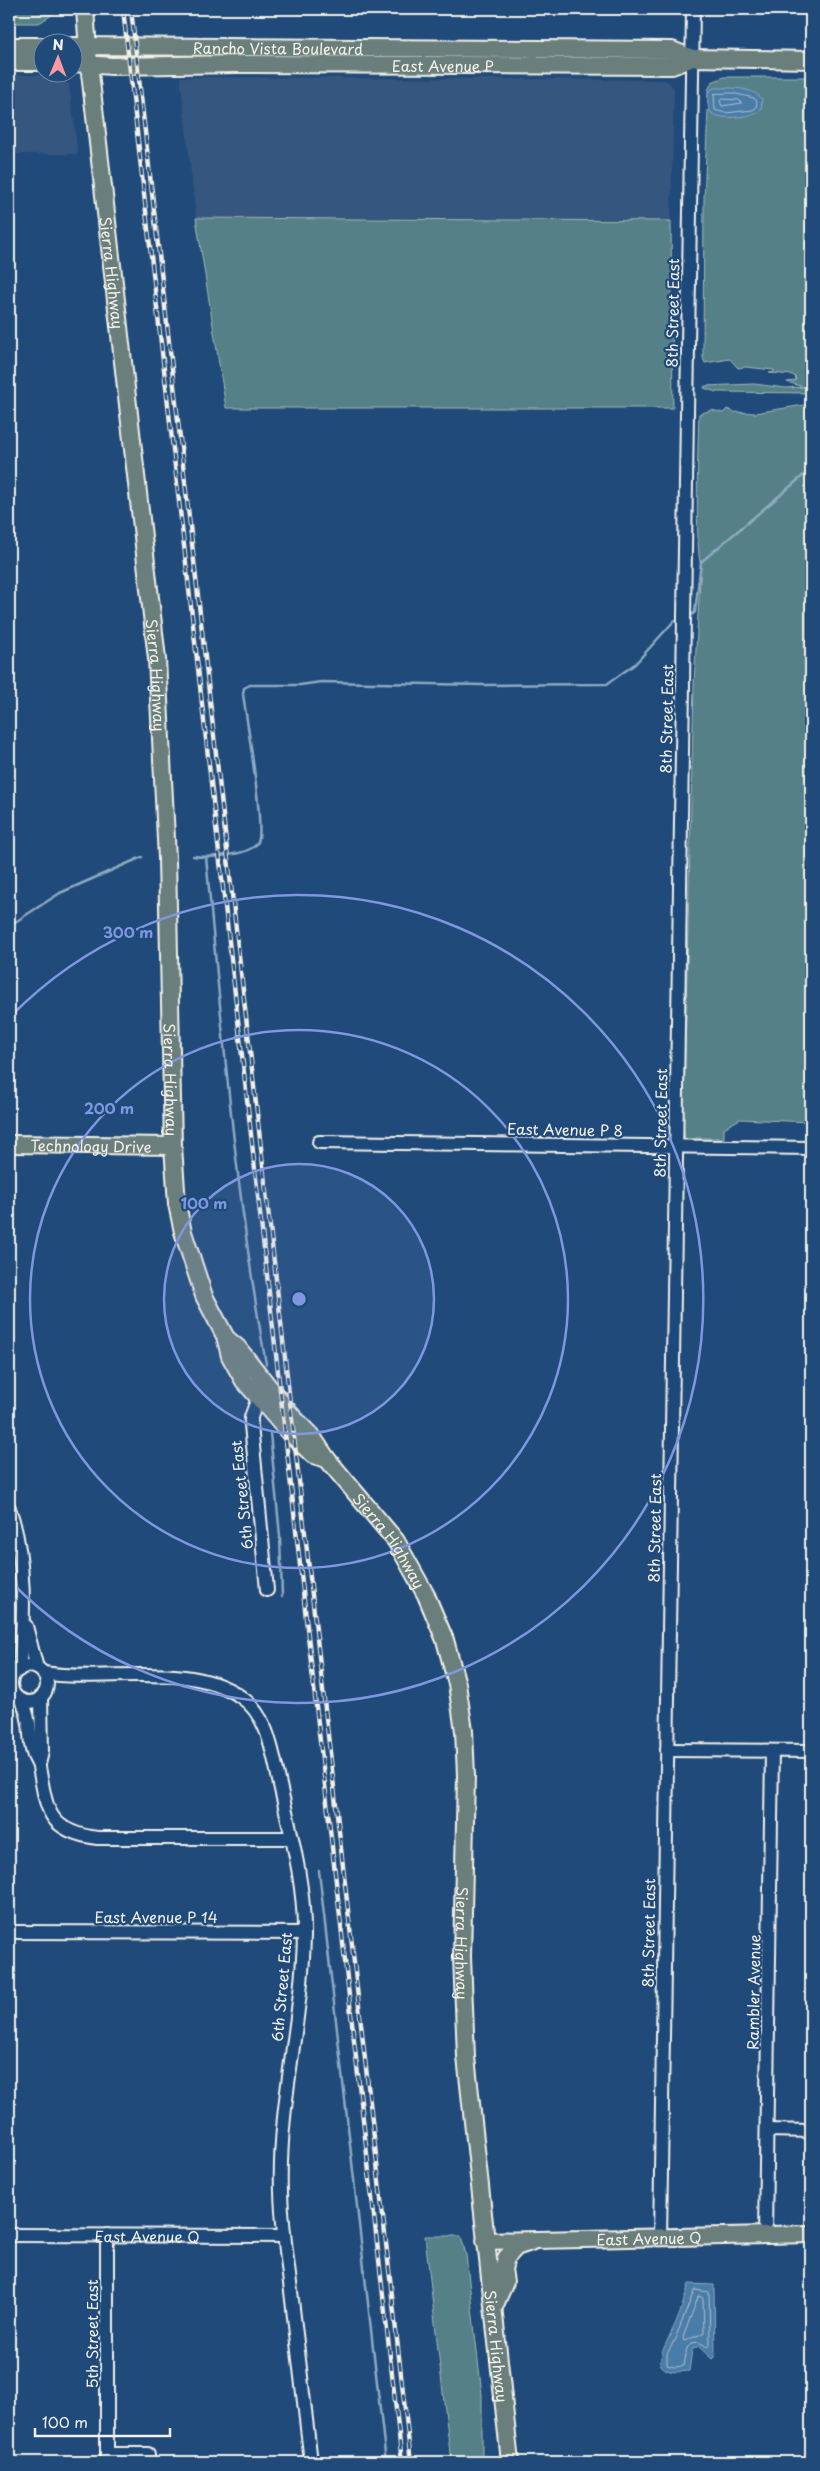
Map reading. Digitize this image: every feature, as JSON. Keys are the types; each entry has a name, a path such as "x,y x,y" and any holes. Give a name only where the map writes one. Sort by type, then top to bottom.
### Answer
{"main road":[{"name":"Sierra Highway","path":"82,37 85,9"},
{"path":"9,46 32,46"},
{"name":"Rancho Vista Boulevard","path":"82,46 672,50 692,58"},
{"name":"Sierra Highway","path":"82,48 89,64 158,659 167,859 173,1146 177,1204 183,1232 204,1296 225,1336 230,1356 244,1382 313,1455 327,1460"},
{"name":"East Avenue P","path":"82,64 112,66 250,64 672,66 692,58 811,60"},
{"path":"9,62 32,62"},
{"name":"Technology Drive","path":"9,1144 173,1146"},
{"name":"Sierra Highway","path":"225,1336 238,1348 292,1416 313,1438 327,1460 396,1540 426,1595 445,1640 457,1684 464,1731 462,1957 466,2057 510,2462"},
{"name":"East Avenue Q","path":"485,2241 660,2239 765,2234 811,2234"},
{"path":"493,2309 505,2282 503,2269 506,2258 516,2247 540,2240"}],"street":[{"name":"8th Street East","path":"660,2239 693,9"},
{"name":"East Avenue P 8","path":"319,1142 811,1148"},
{"name":"6th Street East","path":"258,1398 251,1417 251,1425 267,1590"},
{"path":"9,1508 18,1544 22,1609 12,1685 15,1696 28,1718 33,1753 39,1764 44,1797 51,1817 61,1827 77,1835 106,1838 291,1838"},
{"path":"22,1609 40,1670 47,1683 41,1697 42,1752 39,1764"},
{"path":"14,1674 31,1666 40,1670"},
{"name":"6th Street East","path":"40,1670 68,1676 175,1676 197,1678 225,1687 243,1698 258,1715 268,1736 291,1838 300,1891 304,1933 302,1972 281,2140 281,2195 284,2236 311,2462"},
{"path":"15,1696 32,1702 41,1697"},
{"path":"668,1750 811,1751"},
{"name":"Rambler Avenue","path":"765,2234 772,1751"},
{"name":"East Avenue P 14","path":"9,1932 304,1933"},
{"path":"767,2130 811,2130"},
{"name":"East Avenue Q","path":"9,2235 284,2236"},
{"name":"5th Street East","path":"107,2236 107,2458"},
{"path":"107,2458 148,2454"}],"shaded area":[{"path":"9,75 32,75 32,82 67,82 69,84 78,154 9,154"},
{"path":"180,77 666,80 674,88 671,221 196,218"}],"green space":[{"path":"9,9 58,9 58,11 39,23 9,23"},
{"path":"724,77 811,77 811,393 716,392 704,388 705,386 754,384 785,388 804,387 787,382 795,381 796,378 793,375 769,373 774,372 774,370 738,368 730,359 705,363 703,358 704,199 708,110 725,107 722,103 708,104 708,90 712,82"},
{"path":"196,218 671,221 673,408 226,408"},
{"path":"804,405 811,408 811,1122 740,1119 724,1128 724,1138 696,1138 693,1142 685,1140 680,1104 684,1093 694,683 701,564 697,518 699,414 712,410 723,413 727,409 734,412 755,413"},
{"path":"425,2236 461,2236 466,2255 482,2395 482,2462 451,2462"}],"water":[{"path":"714,88 740,89 752,92 762,99 761,110 750,115 735,117 714,114 709,109 708,92"},
{"path":"689,2284 714,2285 715,2356 712,2359 698,2346 692,2350 689,2371 673,2372 660,2364 662,2352 679,2316"}],"waterway":[{"path":"689,618 695,612 701,562 811,469"},
{"path":"193,856 208,857 238,853 254,847 258,842 259,816 257,794 243,694 244,688 250,685 300,685 321,682 484,685 607,684 635,664 674,621 679,618"},
{"path":"9,926 60,893 142,857"},
{"path":"206,857 238,1175 255,1301 266,1364"},
{"path":"270,1433 280,1536 282,1596"},
{"path":"319,1871 386,2462"}],"railway":[{"path":"123,9 402,2462"},
{"path":"131,9 411,2462"}]}
